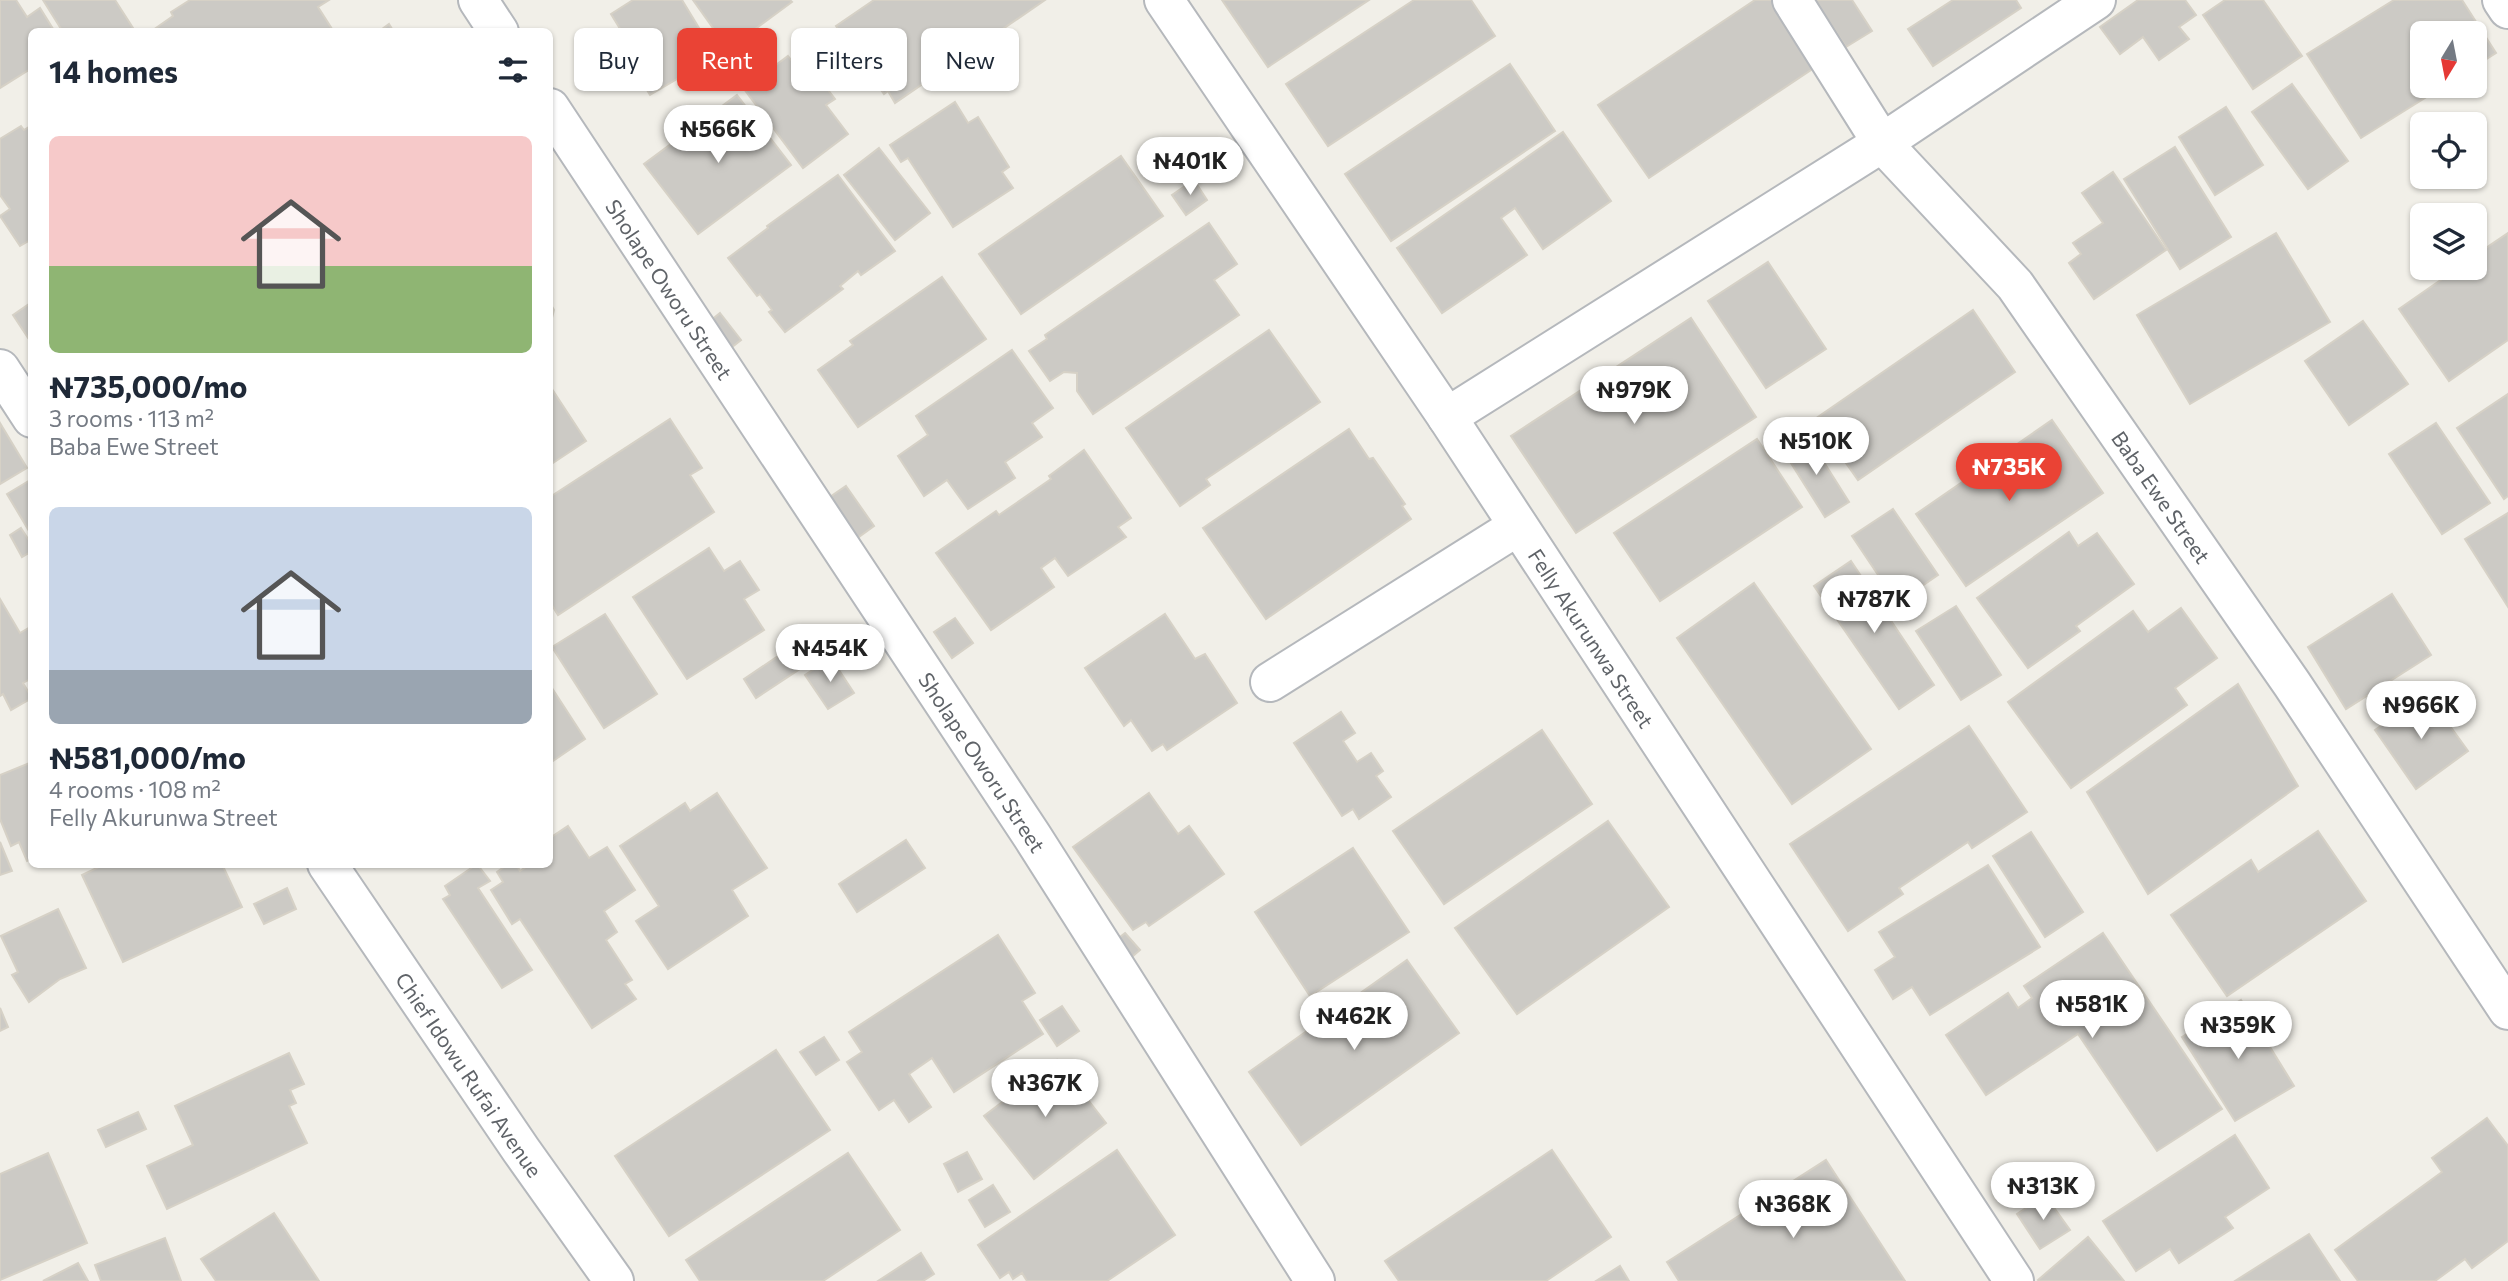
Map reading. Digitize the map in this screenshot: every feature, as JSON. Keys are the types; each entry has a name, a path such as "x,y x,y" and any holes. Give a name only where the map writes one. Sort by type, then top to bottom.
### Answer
{"street":[{"path":"478,0 496,28"},
{"name":"Felly Akurunwa Street","path":"1164,0 1447,417 2014,1281"},
{"name":"Baba Ewe Street","path":"1792,0 1882,143 2015,285 2292,684 2508,1010"},
{"path":"1447,417 1882,143 2096,0"},
{"path":"2501,0 2508,9"},
{"name":"Sholape Oworu Street","path":"553,113 1032,836 1315,1281"},
{"path":"0,369 28,412"},
{"path":"1270,682 1518,526"},
{"name":"Chief Idowu Rufai Avenue","path":"330,868 513,1139 614,1281"}],"building":[{"path":"0,0 16,0 27,17 40,8 52,28 28,28 28,70 0,88"},
{"path":"43,0 115,0 133,28 60,28"},
{"path":"190,0 329,0 318,7 331,28 156,28 173,16 171,12"},
{"path":"633,0 682,0 699,28 677,28 677,79 663,87 663,28 620,28 611,14"},
{"path":"693,0 792,2 757,28 713,28"},
{"path":"874,0 1045,0 1004,28 921,28 921,85 895,103 888,91 907,91 907,28 836,26"},
{"path":"1222,0 1369,0 1268,67"},
{"path":"1414,0 1471,0 1495,36 1328,146 1286,84"},
{"path":"1755,0 1776,0 1820,64 1649,178 1598,105"},
{"path":"1815,0 1852,0 1872,31 1846,47"},
{"path":"1953,0 2016,0 2021,8 1933,66 1908,29"},
{"path":"2138,0 2185,0 2196,15 2179,27 2189,39 2159,60 2143,37 2120,54 2100,27"},
{"path":"2225,0 2263,0 2302,56 2253,89 2203,15"},
{"path":"2394,0 2462,0 2475,21 2410,21 2410,98 2425,98 2361,138 2307,54"},
{"path":"2487,39 2496,53 2487,59"},
{"path":"788,56 791,60 791,91 829,91 835,99 826,105 848,134 803,168 745,91 777,91 777,64"},
{"path":"1510,64 1555,131 1391,241 1345,174"},
{"path":"2292,84 2348,161 2308,189 2252,112"},
{"path":"737,95 791,165 698,234 644,164"},
{"path":"955,102 968,123 978,117 1009,167 1002,172 1013,188 953,227 908,158 901,162 890,145"},
{"path":"2226,107 2263,165 2215,195 2179,137"},
{"path":"21,126 24,130 28,128 28,241 20,246 0,216 10,209 0,195 0,139"},
{"path":"1563,132 1611,201 1543,249 1515,208 1501,218 1527,255 1442,313 1397,248"},
{"path":"2175,147 2231,237 2180,269 2124,179"},
{"path":"879,148 930,213 895,240 844,175"},
{"path":"1121,156 1163,216 1021,314 979,254"},
{"path":"2113,172 2166,250 2094,299 2069,263 2081,254 2073,243 2103,223 2082,193"},
{"path":"838,175 895,251 861,275 858,271 840,286 843,289 785,332 769,312 772,310 760,294 757,296 728,258"},
{"path":"1194,180 1207,200 1186,215 1172,195"},
{"path":"1209,223 1237,264 1214,280 1239,315 1093,414 1077,391 1077,373 1064,372 1050,381 1029,351 1047,339 1045,335"},
{"path":"2276,233 2330,322 2190,404 2137,315"},
{"path":"2508,233 2508,340 2449,381 2399,309 2441,280 2487,280 2487,247"},
{"path":"1768,262 1826,349 1766,388 1708,301"},
{"path":"942,277 986,339 858,427 818,370 853,345 850,341"},
{"path":"28,305 28,338 13,315"},
{"path":"1973,310 2015,372 1858,480 1815,419"},
{"path":"720,313 741,340 723,354 703,327"},
{"path":"1691,318 1756,417 1576,533 1511,436"},
{"path":"2363,321 2408,384 2349,425 2305,361"},
{"path":"1269,330 1320,402 1206,479 1210,485 1180,506 1126,428"},
{"path":"1012,350 1053,408 1032,423 1042,437 1005,462 1015,478 968,509 947,480 924,496 898,456 928,435 916,416"},
{"path":"553,391 586,441 553,463"},
{"path":"2508,394 2508,496 2504,499 2457,428"},
{"path":"670,419 702,468 690,475 714,512 558,615 553,607 553,495"},
{"path":"2052,420 2103,493 1966,586 1916,514"},
{"path":"0,423 27,468 0,484"},
{"path":"2436,423 2490,503 2442,534 2389,454"},
{"path":"1349,429 1405,504 1402,506 1411,519 1266,619 1203,528"},
{"path":"1808,437 1849,502 1825,517 1784,452"},
{"path":"1757,439 1802,507 1660,601 1614,533"},
{"path":"1084,450 1131,518 1118,527 1126,537 1068,576 1055,558 1041,568 1054,587 991,630 936,553 996,511 999,515 1051,479 1049,476"},
{"path":"28,481 28,529 7,494"},
{"path":"846,486 874,526 856,539 827,499"},
{"path":"1893,509 1938,575 1897,603 1852,536"},
{"path":"2508,513 2508,607 2465,539"},
{"path":"21,528 28,539 28,553 22,557 10,535"},
{"path":"2069,532 2078,546 2097,533 2134,584 2076,626 2080,631 2028,668 1977,598"},
{"path":"709,548 724,571 740,561 759,590 744,599 764,630 687,679 633,597"},
{"path":"1851,561 1934,685 1899,709 1814,586"},
{"path":"1754,583 1871,749 1792,804 1677,638"},
{"path":"2392,594 2431,655 2346,709 2308,647"},
{"path":"0,599 20,633 28,628 28,680 23,683 28,691 28,700 11,710 3,694 0,696"},
{"path":"1956,606 2001,675 1961,700 1916,631"},
{"path":"2181,608 2217,658 2175,688 2187,705 2071,788 2008,702 2133,611 2148,632"},
{"path":"605,614 657,694 604,728 553,646"},
{"path":"1165,614 1195,659 1205,654 1237,703 1167,750 1163,744 1152,751 1131,720 1124,726 1085,668"},
{"path":"955,618 973,643 952,658 934,632"},
{"path":"790,648 803,667 756,698 744,679"},
{"path":"831,658 854,693 828,709 805,675"},
{"path":"2238,684 2298,786 2148,894 2087,792"},
{"path":"553,690 585,739 553,761"},
{"path":"2427,694 2468,751 2416,789 2375,730"},
{"path":"1341,712 1355,733 1343,741 1357,762 1371,753 1383,771 1376,776 1391,797 1359,819 1353,809 1342,816 1294,743"},
{"path":"1969,726 2027,812 1972,848 1968,842 1899,888 1903,894 1848,931 1790,844"},
{"path":"1542,730 1592,804 1444,904 1393,831"},
{"path":"28,764 27,861 19,842 11,846 0,819 0,775"},
{"path":"717,793 767,868 732,890 748,916 668,969 636,921 659,906 620,846 685,803 690,811"},
{"path":"1149,793 1178,834 1189,826 1224,874 1149,926 1146,922 1133,930 1073,847"},
{"path":"1608,821 1669,907 1517,1014 1455,928"},
{"path":"568,826 589,858 607,847 635,890 604,911 617,932 606,940 632,980 625,984 636,999 592,1028 520,919 512,924 491,890 503,882 497,872 502,868 518,868 520,871 524,868 553,868 553,836"},
{"path":"2318,831 2366,901 2227,996 2171,915 2251,860 2258,872"},
{"path":"2031,832 2083,912 2045,937 1993,856"},
{"path":"906,840 925,868 857,912 839,884"},
{"path":"0,842 12,871 0,875"},
{"path":"1353,848 1409,932 1310,996 1255,912"},
{"path":"1988,865 2040,947 1930,1015 1912,987 1893,999 1875,970 1895,957 1879,932"},
{"path":"97,868 224,868 242,907 123,962 82,875"},
{"path":"471,868 480,868 490,881 478,888 532,970 502,988 443,899 450,895 445,886"},
{"path":"287,888 296,909 264,924 254,904"},
{"path":"58,909 86,968 60,979 29,1002 12,975 18,972 1,936"},
{"path":"1125,933 1140,950 1126,962 1111,944"},
{"path":"2103,933 2222,1109 2157,1151 2078,1034 1986,1095 1946,1035 2008,993 2018,1008 2032,998 2024,986"},
{"path":"998,935 1035,993 1022,1001 1043,1034 954,1092 932,1058 909,1074 931,1107 909,1122 894,1100 879,1110 847,1062 862,1052 849,1032"},
{"path":"1407,960 1459,1033 1301,1145 1249,1072"},
{"path":"2241,1000 2294,1086 2235,1121 2182,1037"},
{"path":"1062,1006 1079,1031 1057,1046 1040,1020"},
{"path":"0,1008 8,1027 0,1031"},
{"path":"824,1037 839,1060 816,1075 800,1052"},
{"path":"776,1050 830,1130 669,1236 615,1156"},
{"path":"289,1053 304,1084 290,1090 296,1103 289,1106 307,1143 167,1209 147,1166 193,1145 175,1106"},
{"path":"1057,1060 1106,1123 1034,1179 984,1116"},
{"path":"138,1112 146,1129 106,1147 98,1130"},
{"path":"2487,1118 2508,1146 2508,1241 2472,1268 2465,1259 2435,1281 2358,1281 2335,1250 2442,1172 2432,1158"},
{"path":"2235,1135 2269,1188 2225,1217 2233,1228 2179,1263 2170,1249 2136,1271 2103,1221"},
{"path":"1117,1150 1175,1235 1107,1281 1027,1281 1022,1273 1013,1279 1009,1272 1000,1278 978,1245"},
{"path":"1552,1150 1611,1237 1546,1281 1399,1281 1385,1261"},
{"path":"967,1152 982,1179 958,1192 944,1164"},
{"path":"48,1153 87,1243 0,1280 0,1174"},
{"path":"848,1153 900,1230 823,1281 700,1281 686,1260"},
{"path":"1826,1160 1905,1281 1679,1281 1667,1262"},
{"path":"993,1185 1010,1212 985,1227 969,1200"},
{"path":"2045,1195 2070,1230 2040,1249 2017,1214"},
{"path":"274,1213 319,1281 216,1281 201,1259"},
{"path":"2309,1234 2340,1281 2235,1281"},
{"path":"2088,1237 2124,1281 2038,1280"},
{"path":"165,1238 181,1281 101,1281 95,1265"},
{"path":"921,1253 934,1274 923,1281 878,1281"},
{"path":"78,1263 88,1281 43,1281"},
{"path":"1620,1266 1629,1281 1596,1281"}]}
